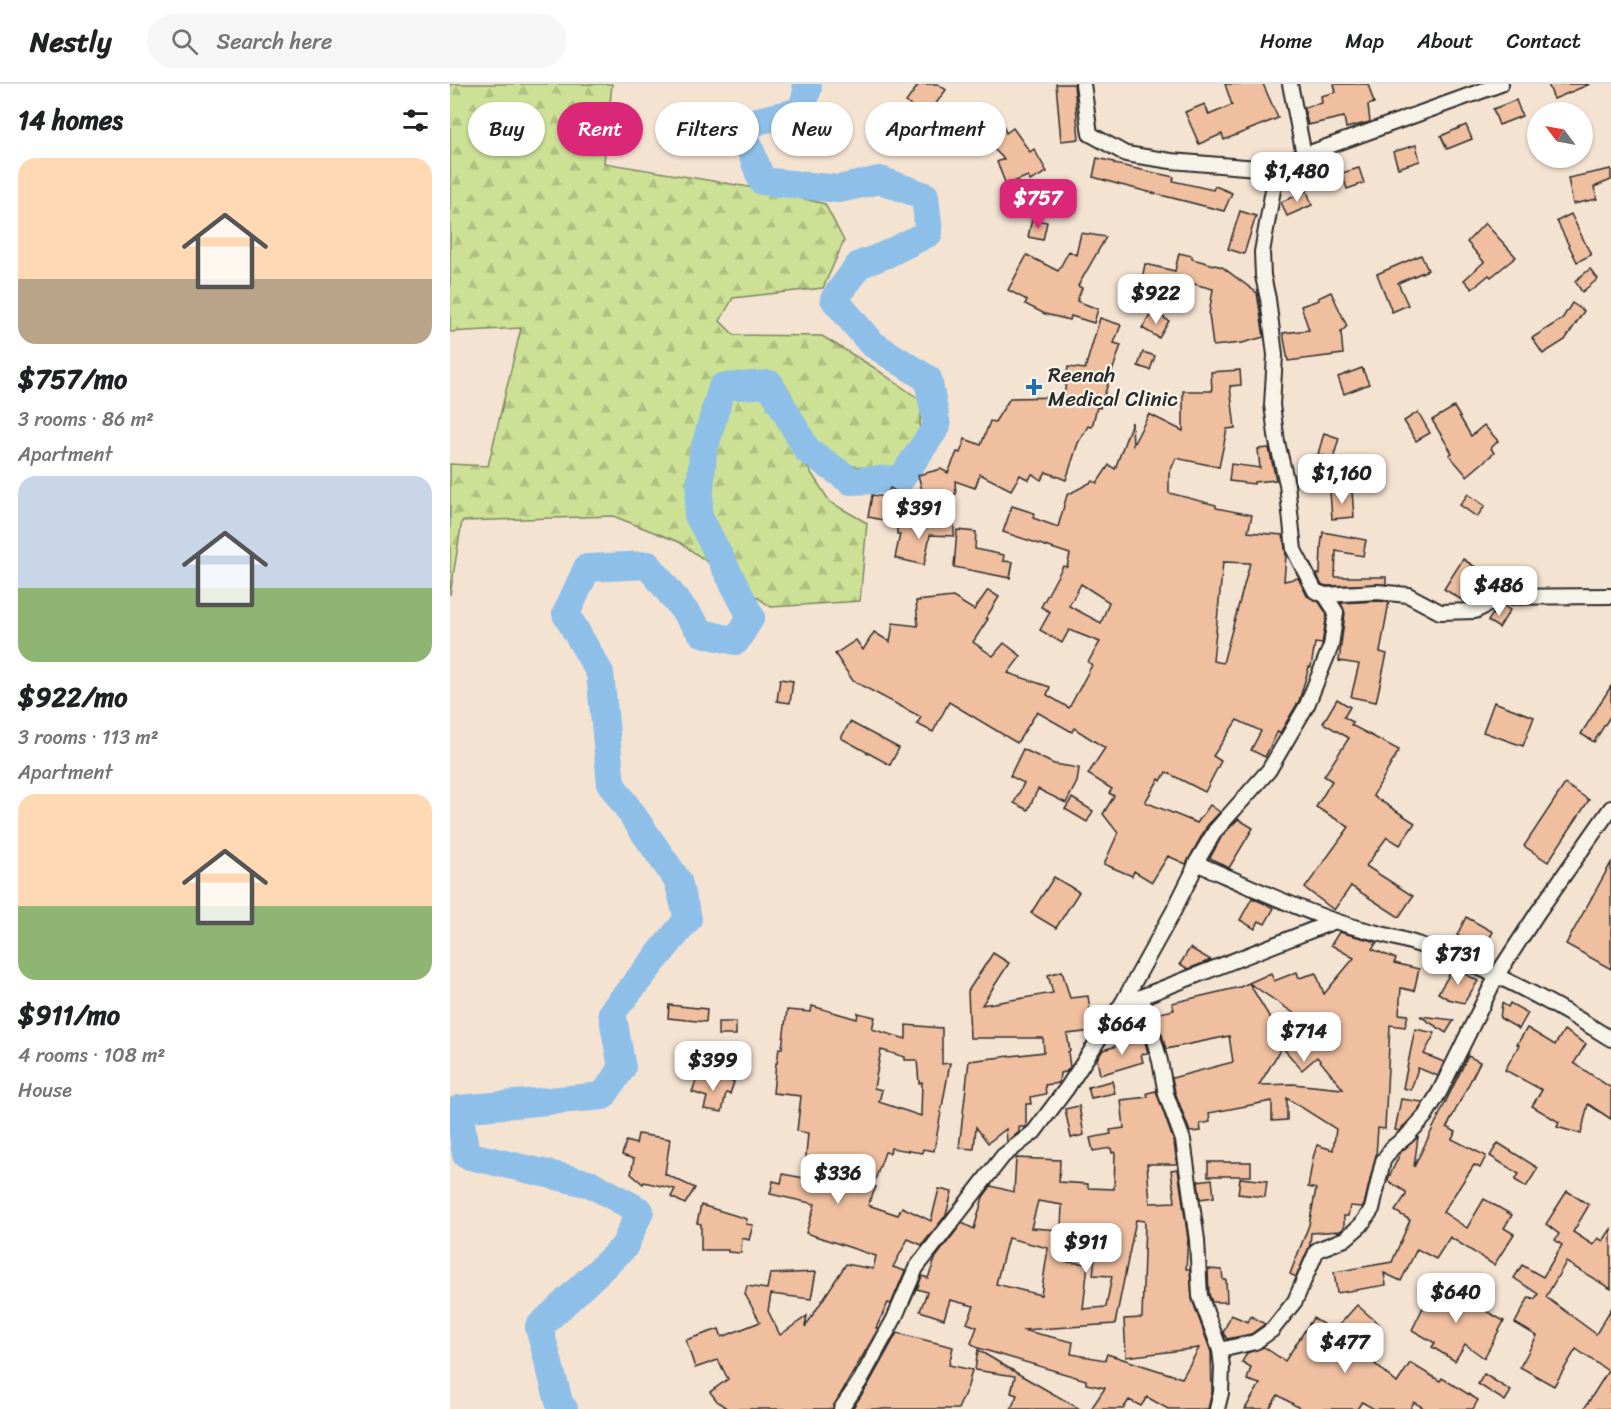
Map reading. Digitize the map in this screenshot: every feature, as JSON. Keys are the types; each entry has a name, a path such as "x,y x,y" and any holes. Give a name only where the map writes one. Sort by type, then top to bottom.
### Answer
{"street":[{"path":"1083,84 1090,134 1126,154 1181,162 1257,168 1277,167 1304,155 1501,84"},
{"path":"1290,84 1304,155"},
{"path":"1277,167 1263,252 1263,276 1275,355 1272,405 1277,442 1287,484 1294,550 1315,591 1325,595 1377,592 1408,595 1440,612 1475,612 1502,597 1611,596"},
{"path":"841,1409 860,1381 894,1318 916,1268 1003,1156 1034,1132 1067,1088 1123,1002 1182,893 1196,862 1215,831 1269,770 1307,705 1330,646 1336,612 1325,595"},
{"path":"1220,1350 1255,1342 1264,1337 1295,1301 1317,1250 1345,1239 1361,1225 1372,1209 1383,1161 1430,1107 1497,975 1611,808"},
{"path":"1196,862 1335,921 1421,945 1497,975 1611,1039"},
{"path":"1123,1002 1142,998 1335,921"},
{"path":"1142,998 1158,1053 1166,1094 1183,1140 1197,1240 1200,1296 1220,1350 1222,1376 1217,1409"}],"green space":[{"path":"450,84 612,84 610,102 557,102 557,156 605,156 604,163 767,190 825,204 844,241 823,288 733,298 720,321 734,335 822,336 873,367 922,401 919,437 900,464 880,471 843,464 815,450 784,395 770,409 830,502 867,523 860,601 771,607 679,542 613,516 462,521 450,595 450,464 488,466 521,328 450,332"}],"building":[{"path":"919,84 938,84 946,90 937,102 906,102"},
{"path":"1056,84 1074,84 1079,139 1061,141"},
{"path":"1225,84 1263,84 1278,118 1224,140 1222,134 1199,144 1185,112 1205,104 1209,115 1232,105"},
{"path":"1334,84 1368,84 1374,103 1368,105 1370,122 1346,128 1344,117 1308,125 1304,107 1322,103 1321,96 1336,92"},
{"path":"1548,84 1590,84 1554,99"},
{"path":"1516,100 1522,116 1499,125 1493,109"},
{"path":"1466,125 1472,139 1447,149 1441,136"},
{"path":"1013,128 1030,152 1034,149 1047,172 1030,181 1028,176 1006,185 997,162 1004,159 1001,156 1006,156 1006,133"},
{"path":"1416,145 1420,161 1398,168 1393,152"},
{"path":"1097,158 1174,177 1173,181 1213,190 1215,186 1232,193 1224,211 1121,185 1093,177"},
{"path":"1359,168 1364,183 1347,189 1342,173"},
{"path":"1611,169 1611,180 1594,187 1597,199 1573,204 1568,178"},
{"path":"1307,191 1312,205 1287,216 1281,202"},
{"path":"1240,211 1256,216 1244,254 1228,249"},
{"path":"1571,214 1591,255 1577,262 1557,221"},
{"path":"1032,219 1047,222 1043,240 1028,237"},
{"path":"1485,223 1516,257 1472,289 1464,280 1484,262 1467,242"},
{"path":"1081,233 1106,237 1078,286 1082,288 1077,301 1098,309 1094,323 1071,316 1070,320 1045,314 1025,304 1027,300 1008,290 1027,255 1058,271 1069,251 1076,255"},
{"path":"1179,253 1222,267 1257,293 1264,337 1242,343 1213,346 1209,314 1213,289 1186,282 1185,286 1142,279 1145,264 1175,271"},
{"path":"1421,255 1428,270 1398,283 1408,305 1392,312 1377,274"},
{"path":"1590,269 1598,279 1582,292 1575,281"},
{"path":"1133,282 1146,286 1141,304 1127,300"},
{"path":"1331,292 1347,326 1341,332 1343,354 1288,361 1283,333 1309,330 1301,306 1319,300 1318,298"},
{"path":"1572,303 1584,311 1565,340 1543,354 1532,338 1562,319"},
{"path":"1153,311 1169,321 1159,338 1142,328"},
{"path":"1100,318 1121,325 1114,343 1121,345 1100,408 1097,407 1092,427 1088,426 1078,443 1066,480 1046,472 1041,480 1032,474 1029,480 1020,475 1011,490 980,474 975,488 955,481 956,494 924,497 918,475 941,469 948,473 965,439 981,445 990,421 995,422 1010,398 1064,397 1068,367 1085,369"},
{"path":"1143,352 1155,356 1150,370 1138,366"},
{"path":"1362,368 1369,384 1344,394 1338,377"},
{"path":"1240,370 1241,385 1230,386 1235,428 1227,429 1219,467 1176,458 1169,474 1169,493 1216,505 1216,508 1252,515 1248,532 1283,535 1286,555 1284,581 1298,578 1307,596 1319,602 1327,614 1322,644 1315,643 1311,667 1309,667 1299,701 1280,733 1278,731 1265,757 1251,750 1261,731 1237,720 1213,756 1221,761 1205,792 1166,772 1161,781 1159,779 1145,802 1197,823 1210,805 1220,812 1207,826 1186,864 1168,856 1152,882 1134,871 1132,876 1104,864 1118,833 1103,814 1114,796 1109,793 1112,789 1088,774 1105,748 1074,728 1072,732 1037,712 1017,743 949,702 933,732 917,724 921,717 853,681 835,654 856,640 863,650 874,632 890,642 893,623 918,626 916,601 953,597 974,610 988,590 999,597 973,642 993,656 1004,643 1021,656 1008,673 1050,687 1047,695 1069,708 1092,665 1088,662 1100,642 1069,630 1062,643 1040,630 1050,612 1041,607 1063,566 1067,567 1070,554 1003,532 1012,506 1034,513 1033,518 1058,527 1067,495 1093,481 1097,483 1109,465 1115,469 1132,422 1133,445 1149,414 1183,431 1183,391 1212,391 1211,372","holes":["1223,562 1250,563 1223,663 1213,661","1081,584 1109,602 1101,623 1069,606"]},
{"path":"1454,407 1471,436 1484,425 1498,441 1491,448 1494,453 1467,476 1449,455 1452,453 1432,420"},
{"path":"1418,412 1430,433 1416,441 1404,421"},
{"path":"1324,433 1339,438 1333,459 1318,454"},
{"path":"1269,448 1276,480 1254,482 1254,484 1229,481 1231,464 1260,468 1258,449"},
{"path":"890,488 902,495 897,523 868,517 872,495 886,497"},
{"path":"1352,491 1354,517 1332,519 1330,492"},
{"path":"1468,494 1485,506 1477,517 1460,505"},
{"path":"897,523 954,524 954,536 930,535 924,565 895,558 900,534 897,534"},
{"path":"957,530 976,532 975,549 1004,555 1003,561 1013,562 1010,578 954,567"},
{"path":"1323,532 1366,540 1363,556 1336,551 1335,577 1386,577 1386,584 1326,586 1321,584 1317,574 1320,574"},
{"path":"1463,559 1489,576 1472,602 1465,602 1444,589"},
{"path":"1389,602 1380,652 1387,654 1376,702 1351,697 1359,664 1339,661 1345,613 1341,603"},
{"path":"1504,606 1510,610 1499,628 1488,621 1494,612"},
{"path":"780,679 793,681 790,703 777,701"},
{"path":"1611,686 1611,715 1594,742 1581,734"},
{"path":"1337,699 1350,707 1344,717 1353,722 1351,725 1399,750 1373,796 1415,823 1400,845 1387,837 1366,866 1413,896 1399,917 1351,886 1334,910 1305,888 1349,827 1316,807 1332,781 1324,776 1349,738 1323,723"},
{"path":"1494,702 1534,717 1523,746 1483,732"},
{"path":"850,722 899,748 890,765 841,738"},
{"path":"1023,749 1054,764 1079,768 1077,782 1066,803 1038,789 1028,810 1014,803 1024,783 1010,776"},
{"path":"1565,784 1589,800 1548,862 1524,846"},
{"path":"1072,798 1093,811 1087,822 1065,809"},
{"path":"1238,819 1253,828 1229,868 1210,858 1222,836"},
{"path":"1611,863 1611,969 1566,944"},
{"path":"1054,877 1079,892 1056,928 1031,913"},
{"path":"1252,898 1274,908 1265,924 1259,921 1255,929 1240,920"},
{"path":"1466,917 1493,932 1483,949 1457,935"},
{"path":"1339,932 1377,942 1372,949 1396,959 1394,963 1419,969 1414,991 1401,988 1399,1014 1408,1015 1405,1027 1390,1025 1385,1129 1378,1128 1376,1155 1364,1205 1362,1207 1350,1206 1348,1216 1344,1216 1344,1228 1340,1231 1311,1233 1310,1245 1296,1277 1290,1274 1309,1225 1316,1189 1308,1187 1313,1158 1317,1145 1333,1150 1336,1129 1287,1098 1287,1120 1272,1121 1272,1101 1209,1113 1210,1122 1200,1124 1201,1131 1190,1132 1172,1078 1233,1062 1229,1036 1166,1049 1156,1014 1174,1010 1172,1003 1240,987 1271,973 1274,981 1297,972 1299,978 1316,973 1324,994 1354,958 1331,945","holes":["1249,983 1307,1022 1284,1041","1282,1047 1302,1070 1317,1057 1343,1089 1293,1084 1259,1085"]},
{"path":"1190,948 1211,960 1188,969 1180,964"},
{"path":"993,953 1009,963 982,1005 1053,993 1048,975 1062,971 1070,998 1088,996 1093,1031 1067,1034 1070,1067 1066,1072 1060,1073 1059,1083 1045,1085 1046,1094 1030,1097 1031,1104 1026,1104 1026,1127 1019,1127 1019,1132 1007,1142 1006,1129 988,1143 976,1127 974,1149 959,1148 969,1061 1044,1052 1043,1038 970,1038 968,991"},
{"path":"1454,967 1478,981 1464,1003 1448,999 1438,993"},
{"path":"1502,1003 1508,1007 1510,1003 1528,1013 1519,1029 1500,1018"},
{"path":"669,1005 707,1009 706,1022 668,1018"},
{"path":"812,1006 857,1019 858,1013 875,1017 872,1029 906,1039 906,1025 942,1028 942,1064 950,1063 934,1151 923,1149 922,1153 891,1148 890,1153 885,1152 873,1186 876,1187 868,1205 898,1215 902,1207 931,1221 939,1189 952,1192 946,1215 922,1245 908,1239 893,1267 905,1271 891,1304 888,1303 876,1328 878,1329 832,1409 728,1409 710,1392 728,1379 718,1360 695,1368 686,1340 719,1329 722,1337 760,1322 745,1294 747,1286 767,1289 770,1274 816,1272 811,1299 771,1294 768,1311 780,1335 807,1316 805,1327 846,1264 873,1269 876,1256 806,1233 815,1204 770,1194 773,1181 781,1183 783,1174 804,1178 808,1133 797,1131 801,1096 773,1093 776,1063 779,1048 782,1048 787,1010 811,1012","holes":["881,1050 905,1057 905,1060 917,1060 919,1083 922,1082 921,1116 879,1102 882,1090 874,1088","852,1155 839,1186 819,1181 821,1158"]},
{"path":"1420,1016 1454,1020 1446,1033"},
{"path":"718,1022 736,1022 736,1035 718,1035"},
{"path":"1527,1028 1555,1045 1564,1030 1586,1044 1574,1063 1611,1088 1611,1119 1588,1104 1581,1134 1557,1127 1559,1122 1532,1106 1542,1090 1505,1070"},
{"path":"1415,1029 1435,1033 1424,1054 1444,1062 1438,1076 1418,1068 1411,1090 1403,1088"},
{"path":"1144,1038 1148,1053 1141,1054 1143,1062 1100,1075 1097,1059 1103,1050"},
{"path":"1468,1056 1480,1062 1447,1127 1456,1132 1452,1139 1486,1156 1480,1168 1474,1165 1443,1212 1467,1228 1484,1199 1512,1215 1504,1228 1514,1234 1494,1265 1450,1237 1436,1259 1417,1249 1401,1281 1384,1273 1386,1285 1337,1293 1334,1272 1392,1262 1410,1220 1395,1211 1406,1192 1388,1179 1401,1152 1418,1137 1414,1167"},
{"path":"698,1075 715,1081 716,1077 734,1082 730,1094 726,1093 722,1112 704,1109 707,1097 692,1092"},
{"path":"1112,1081 1115,1093 1091,1098 1088,1087"},
{"path":"1156,1091 1174,1142 1177,1164 1147,1164 1150,1203 1175,1202 1171,1170 1178,1169 1188,1239 1186,1269 1190,1269 1192,1299 1211,1352 1212,1392 1208,1409 1168,1409 1147,1397 1141,1406 1129,1400 1123,1409 1091,1409 1105,1388 1086,1384 1086,1380 978,1348 971,1343 977,1327 967,1323 974,1306 950,1300 944,1319 920,1311 927,1292 917,1289 922,1276 928,1278 936,1257 962,1223 974,1229 983,1197 991,1186 1014,1192 1016,1158 1060,1160 1059,1182 1088,1184 1088,1188 1114,1189 1115,1152 1112,1153 1111,1148 1093,1151 1090,1138 1111,1134 1110,1130 1124,1128 1121,1100 1148,1097 1147,1093","holes":["1038,1201 1062,1205 1061,1230 1031,1228","1136,1220 1145,1221 1142,1318 1124,1319 1126,1357 1199,1348 1182,1378 1107,1354 1105,1360 1071,1354 1073,1342 1022,1330 1115,1324","1098,1230 1093,1275 1112,1276 1106,1307 1083,1309 1088,1264 1068,1262 1071,1231","1008,1238 1048,1248 1041,1295 996,1284"]},
{"path":"1401,1099 1423,1102 1418,1111 1399,1131 1395,1130"},
{"path":"1079,1106 1084,1135 1071,1138 1065,1109"},
{"path":"638,1134 670,1139 665,1174 695,1188 685,1204 671,1197 675,1189 644,1182 643,1184 631,1174 634,1159 622,1155 626,1141 636,1144"},
{"path":"1498,1143 1538,1168 1526,1187 1515,1180 1519,1174 1490,1156"},
{"path":"1208,1162 1251,1162 1251,1176 1208,1176"},
{"path":"1240,1178 1267,1181 1265,1197 1238,1194"},
{"path":"1212,1179 1214,1197 1200,1199 1198,1181"},
{"path":"1567,1191 1589,1205 1573,1232 1593,1245 1598,1238 1603,1241 1611,1229 1611,1289 1566,1262 1546,1297 1596,1334 1611,1309 1611,1409 1584,1409 1608,1371 1576,1349 1554,1386 1520,1367 1537,1336 1515,1323 1529,1297 1535,1299 1538,1294 1514,1278 1522,1265 1543,1277 1562,1245 1555,1240 1559,1234 1546,1224"},
{"path":"701,1205 747,1219 746,1224 753,1225 749,1240 742,1238 741,1253 728,1252 728,1250 701,1250 701,1224 697,1223"},
{"path":"1208,1269 1222,1270 1223,1280 1226,1280 1227,1302 1212,1302 1209,1294"},
{"path":"1435,1283 1504,1321 1484,1358 1465,1344 1455,1361 1432,1347 1435,1343 1412,1330"},
{"path":"1357,1305 1379,1324 1364,1342 1382,1352 1375,1364 1397,1383 1410,1363 1440,1381 1442,1378 1478,1400 1473,1409 1425,1409 1414,1402 1410,1409 1374,1409 1362,1402 1357,1409 1301,1409 1278,1395 1269,1409 1245,1409 1260,1384 1247,1380 1251,1367 1242,1362 1247,1353 1264,1347 1285,1361 1313,1318 1334,1331"},
{"path":"1231,1315 1248,1322 1251,1316 1265,1324 1251,1334 1227,1339 1223,1333"},
{"path":"897,1333 953,1347 949,1365 972,1370 958,1409 852,1409"},
{"path":"978,1350 1080,1409 1011,1409 1017,1395 1011,1393 1015,1376 975,1370"},
{"path":"1484,1374 1511,1391 1505,1401 1478,1384"}],"waterway":[{"path":"564,1409 561,1409 539,1327 624,1247 640,1211 591,1184 466,1155 459,1109 603,1096 622,1068 612,1012 688,919 678,881 611,784 600,673 566,614 587,568 648,565 702,633 736,641 751,617 698,515 703,453 722,387 770,384 807,450 851,481 901,479 937,426 928,379 871,343 834,299 859,265 929,233 925,196 880,180 839,189 762,181 741,125 801,111 808,88 806,84"}],"place":[{"name":"Reenah Medical Clinic","path":"1034,387"}]}
